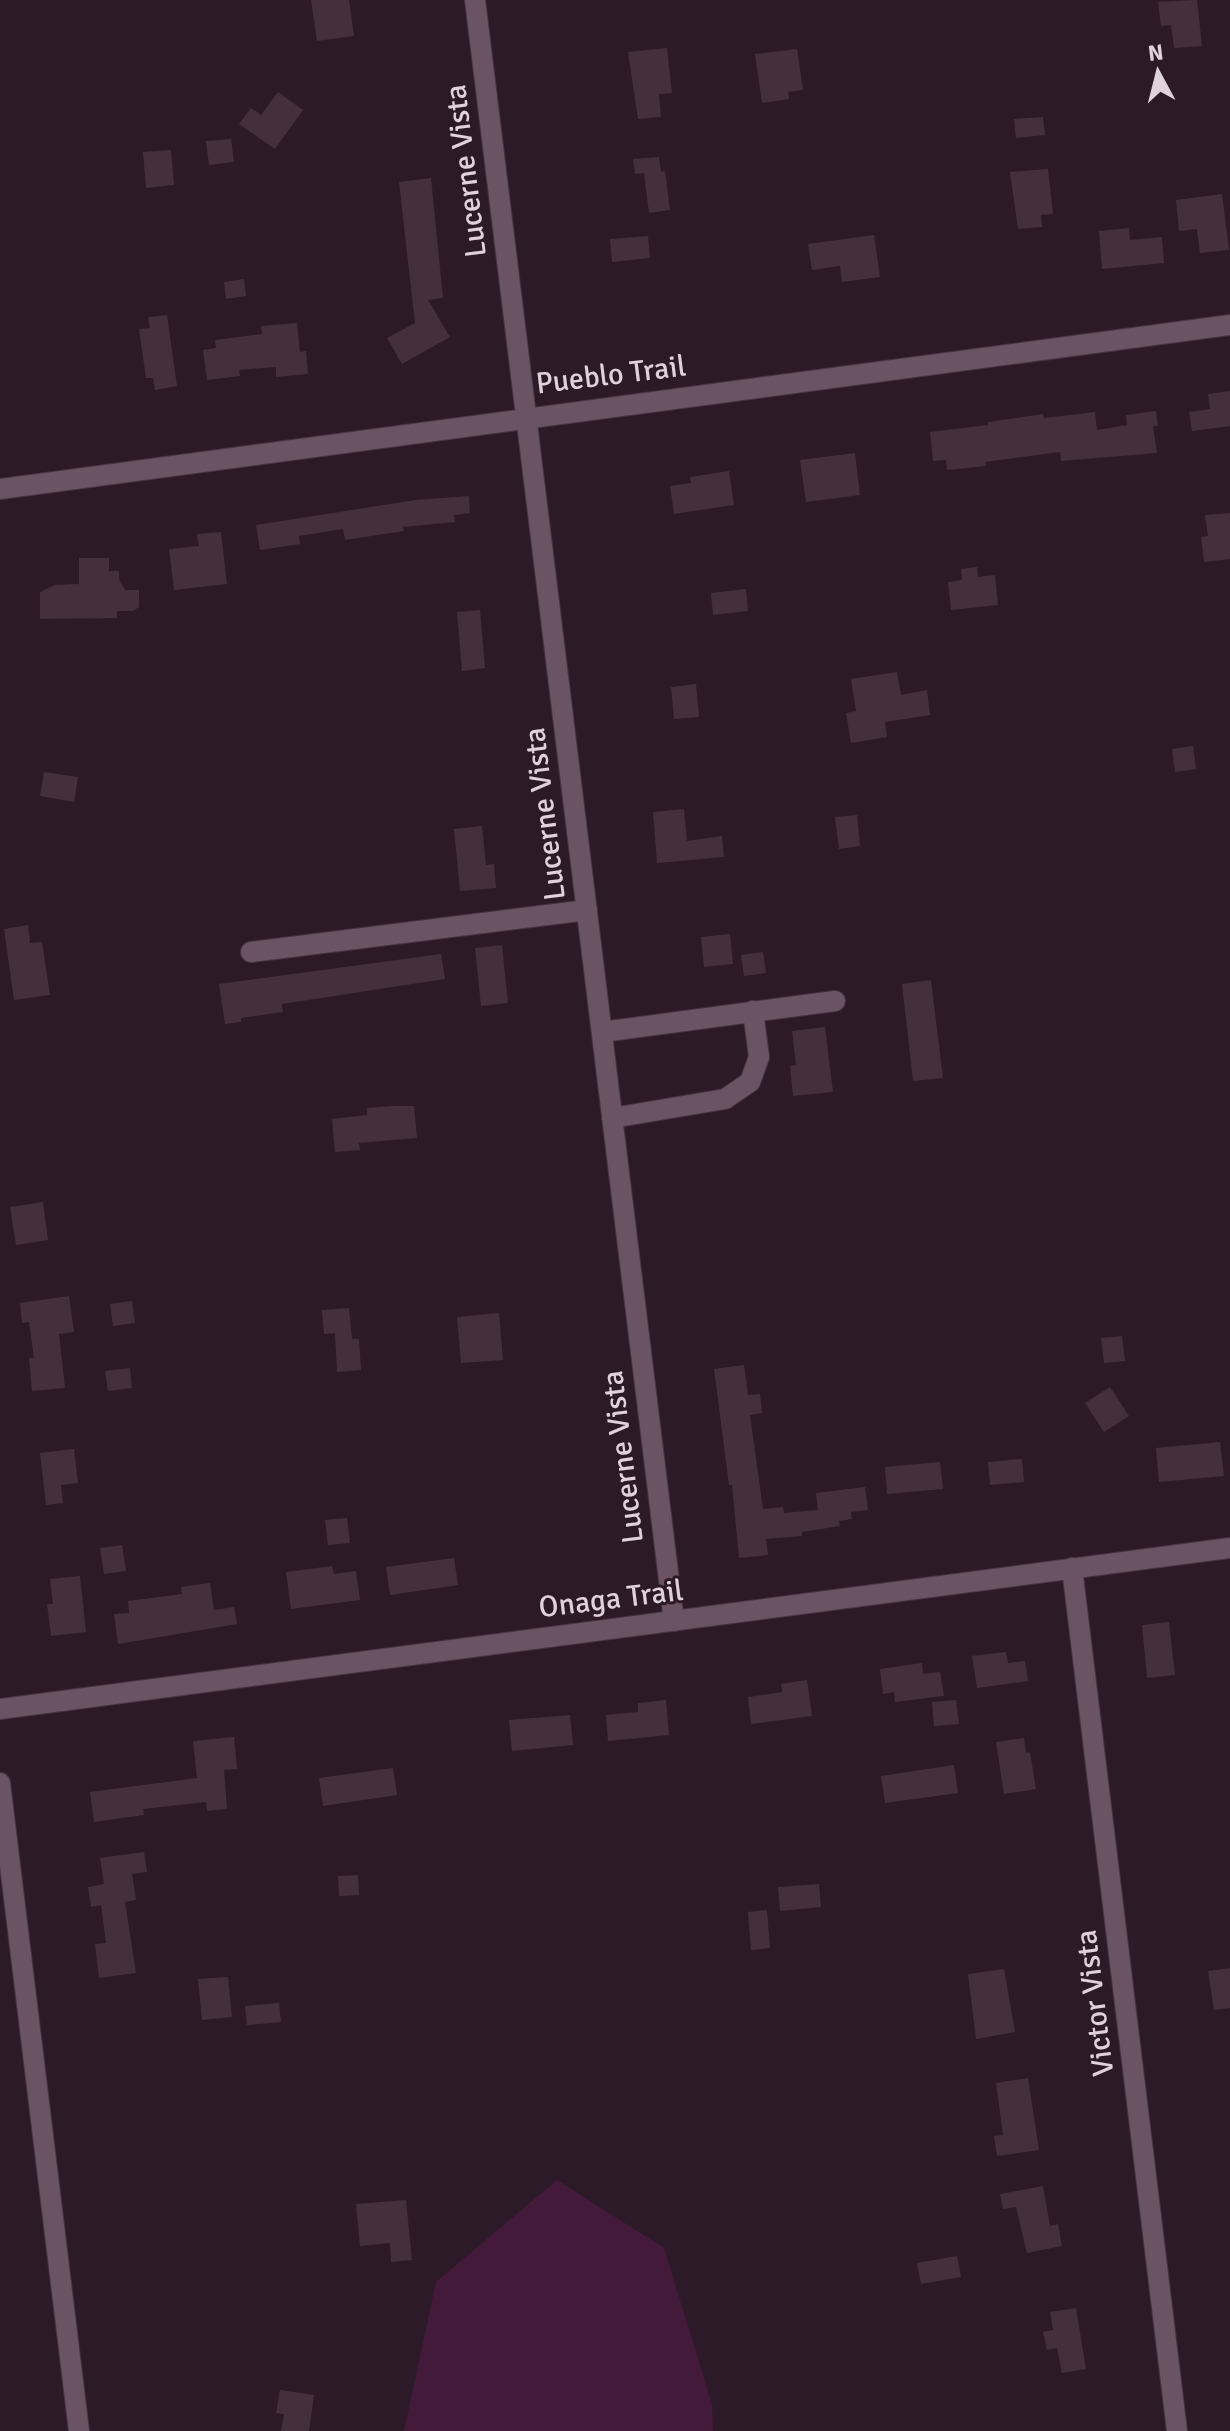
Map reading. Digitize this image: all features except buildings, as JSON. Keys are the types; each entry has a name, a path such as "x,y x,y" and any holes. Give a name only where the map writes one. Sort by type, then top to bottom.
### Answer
{"street":[{"name":"Lucerne Vista","path":"475,0 674,1621"},
{"name":"Pueblo Trail","path":"0,489 1230,325"},
{"path":"251,952 587,910"},
{"path":"602,1032 835,1001"},
{"path":"612,1118 725,1099 750,1082 759,1057 753,1011"},
{"name":"Onaga Trail","path":"0,1709 1230,1548"},
{"name":"Victor Vista","path":"1072,1568 1177,2431"},
{"path":"0,1783 79,2431"}],"shaded area":[{"path":"557,2180 664,2248 712,2404 713,2431 404,2431 436,2282"}]}
